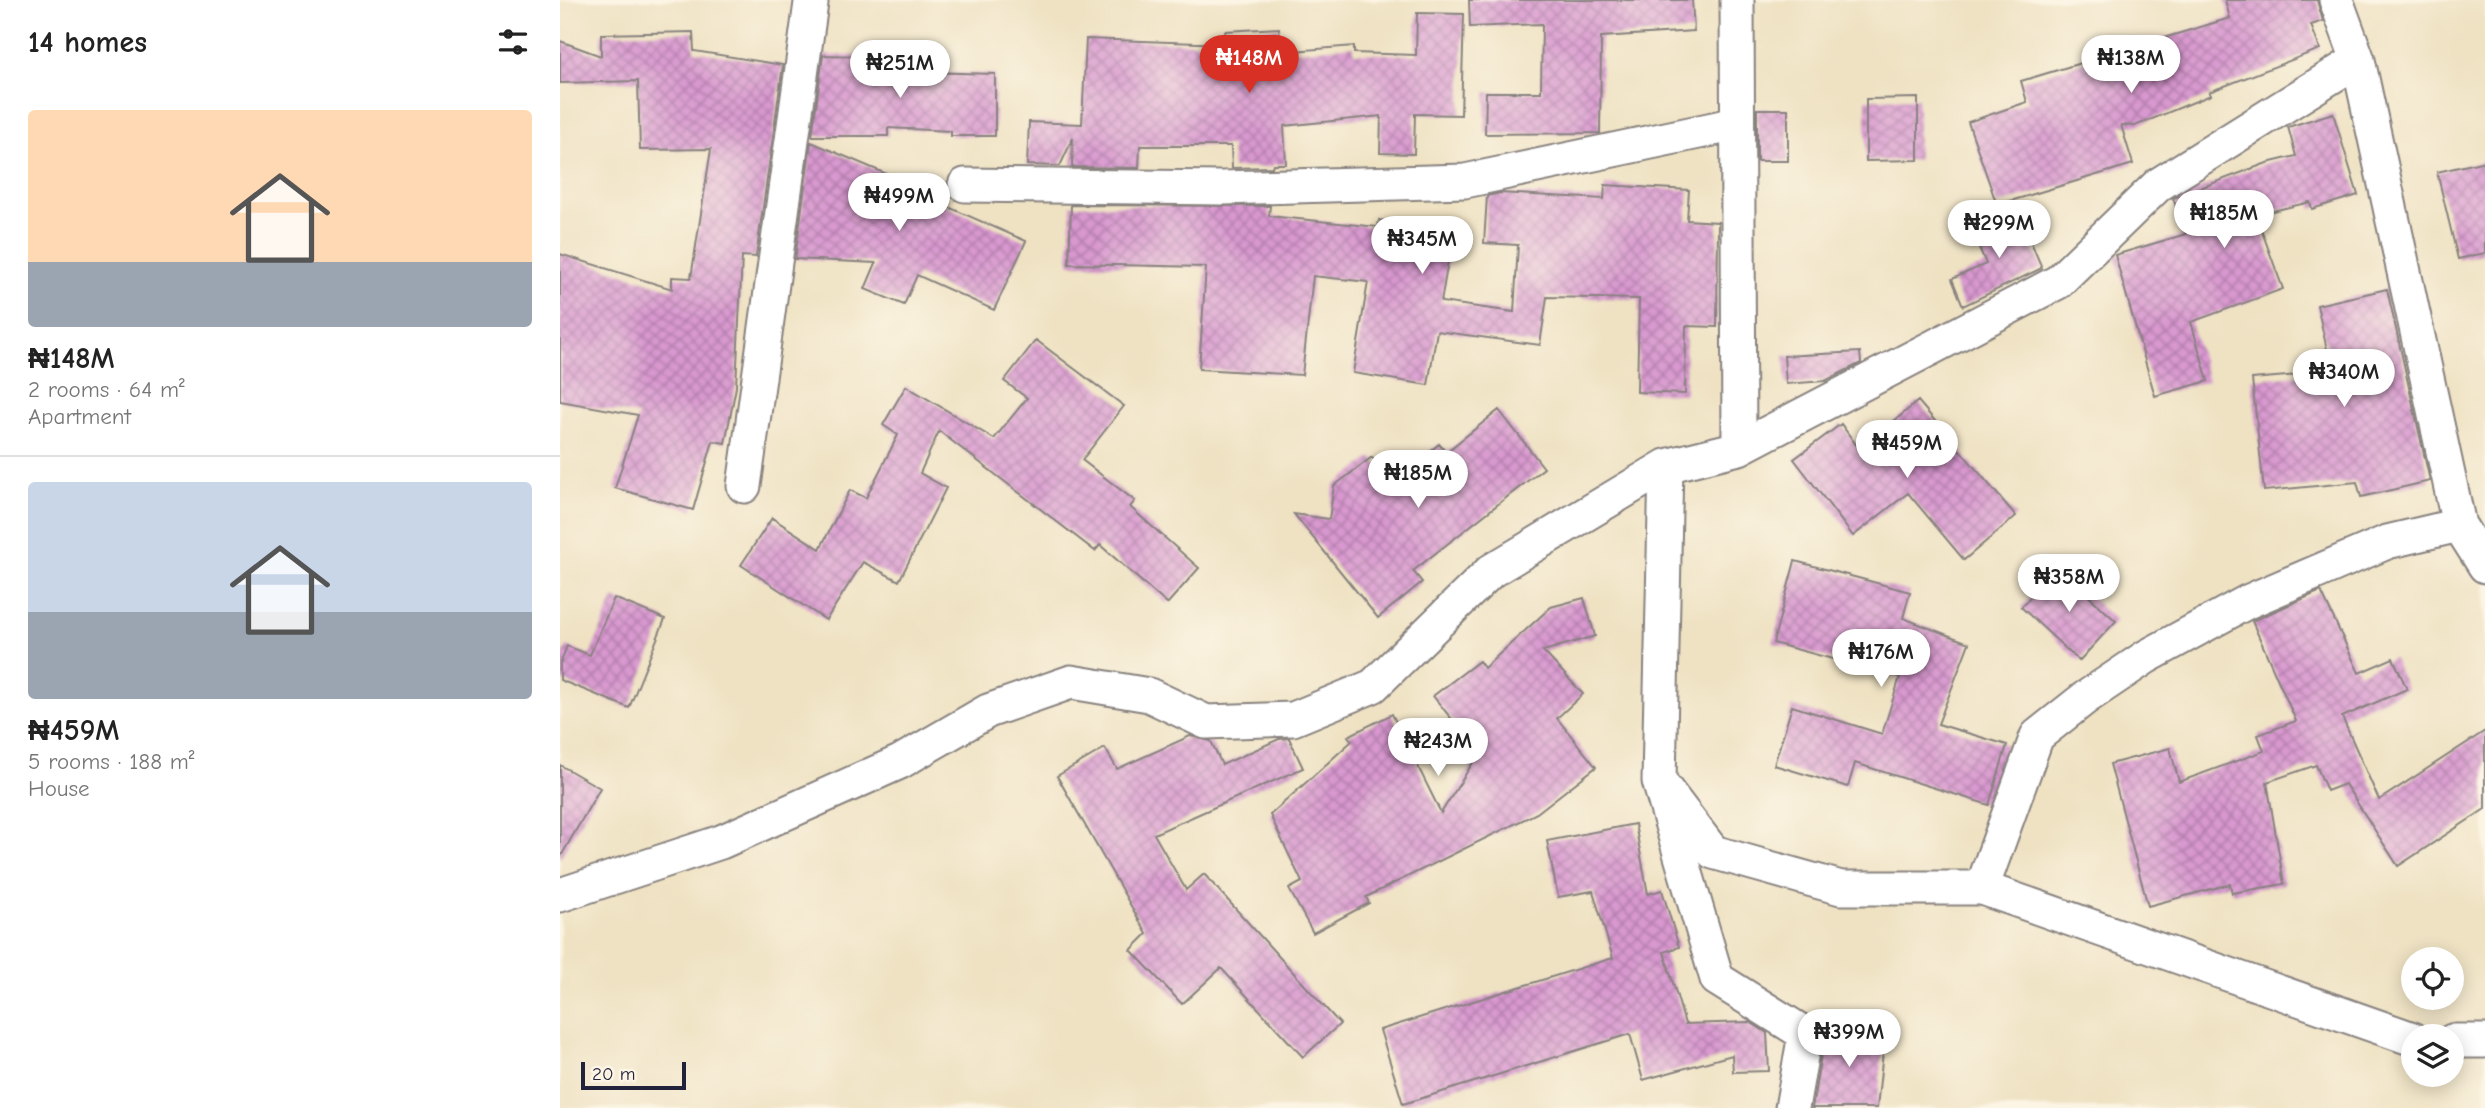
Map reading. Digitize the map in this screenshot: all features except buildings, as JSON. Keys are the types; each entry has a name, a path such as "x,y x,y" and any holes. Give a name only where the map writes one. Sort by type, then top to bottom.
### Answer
{"street":[{"path":"1737,0 1739,448"},
{"path":"2336,0 2358,60 2459,525 2485,566"},
{"path":"744,486 808,1"},
{"path":"560,895 721,842 900,762 988,711 1071,682 1149,695 1206,722 1293,719 1373,686 1491,571 1666,466 1739,448 2058,282 2158,185 2358,60"},
{"path":"965,185 1223,188 1465,181 1737,124"},
{"path":"1666,466 1659,781 1717,979 1805,1034 1792,1108"},
{"path":"1982,888 2037,736 2085,698 2146,657 2247,602 2387,542 2459,525"},
{"path":"1659,781 1713,852 1841,888 1982,888 2401,1035"},
{"path":"2464,1041 2485,1041"}]}
